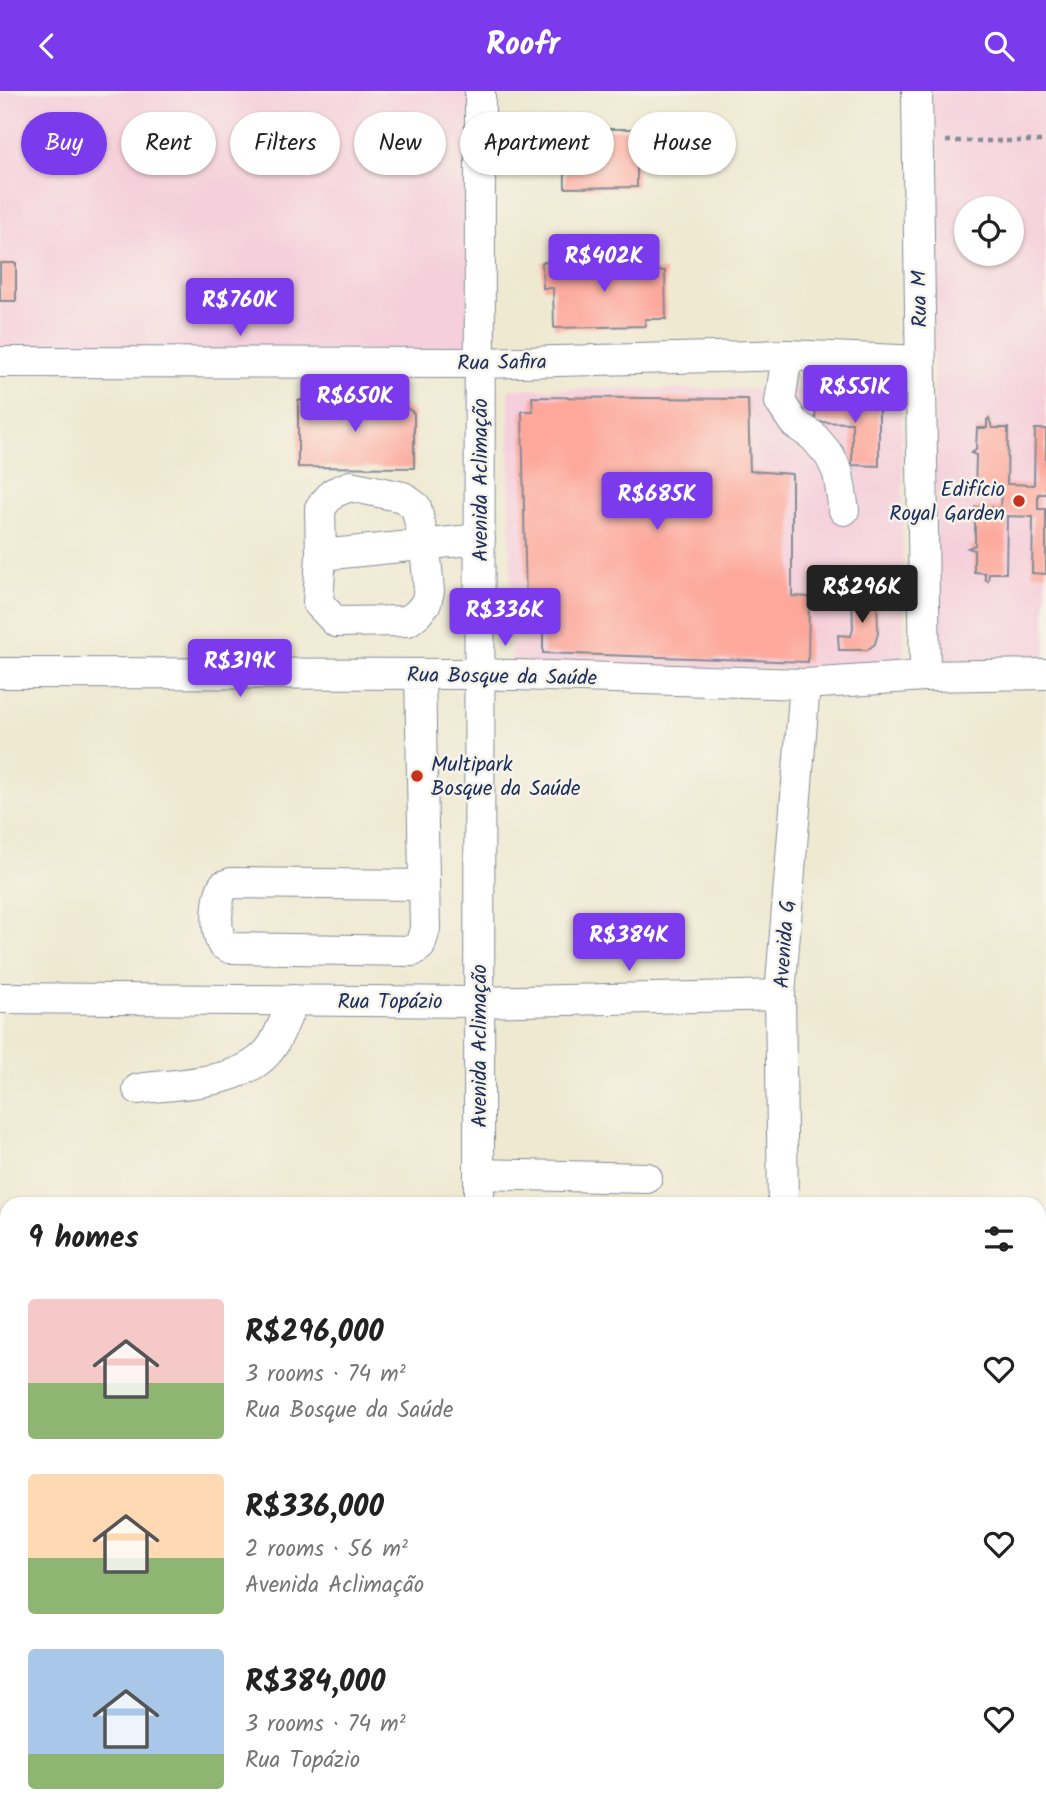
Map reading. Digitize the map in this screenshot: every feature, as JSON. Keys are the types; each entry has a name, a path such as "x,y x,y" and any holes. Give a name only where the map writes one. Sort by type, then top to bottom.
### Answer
{"street":[{"name":"Avenida Aclimação","path":"479,1197 480,91"},
{"name":"Rua M","path":"917,91 925,676"},
{"name":"Rua Safira","path":"0,362 480,363 787,355 920,361"},
{"path":"787,355 780,402 794,423 813,436 830,456 838,473 844,510"},
{"path":"350,486 404,496 416,507 425,546 429,591 426,603 408,621 336,622 318,603 320,507 333,493 350,486"},
{"path":"321,555 480,539"},
{"name":"Rua Bosque da Saúde","path":"0,673 480,674 805,684 925,676 1046,674"},
{"path":"420,674 422,885 425,929 420,946 413,951 230,948 222,944 218,936 220,893 223,886 231,883 422,885"},
{"name":"Avenida G","path":"783,1197 780,995 805,684"},
{"name":"Rua Topázio","path":"0,998 479,1002 780,995"},
{"path":"138,1090 231,1076 257,1063 273,1045 294,1000"},
{"path":"479,1174 647,1178"}],"path":[{"path":"917,141 1046,141"}],"shaded area":[{"path":"0,91 469,91 469,112 460,112 460,175 469,175 469,351 0,349"},
{"path":"931,91 1046,91 1046,664 937,664"},
{"path":"509,389 902,389 904,668 511,668"}],"building":[{"path":"614,129 628,129 628,175 637,175 637,187 565,188 565,175 614,175"},
{"path":"588,261 589,266 648,265 648,271 665,271 666,319 645,319 646,326 554,328 553,288 543,288 542,262"},
{"path":"0,263 16,263 16,301 0,301"},
{"path":"532,397 748,399 750,471 792,474 792,596 809,597 808,662 543,653 543,607 526,606 522,411 533,411"},
{"path":"816,399 879,399 879,466 852,465 852,423 815,422"},
{"path":"298,400 397,401 414,413 414,468 298,467"},
{"name":"Edifício Royal Garden","path":"989,418 992,428 1008,428 1007,484 1034,485 1035,429 1046,429 1046,494 1038,494 1038,509 1046,509 1046,574 1032,573 1033,517 1007,516 1006,573 989,573 988,581 985,579 985,573 974,572 974,550 968,548 975,545 975,507 1000,508 1001,493 975,493 976,455 971,453 976,450 977,428 987,428"},
{"path":"877,596 878,633 875,644 867,650 839,650 838,635 851,636 853,629 852,597"}],"place":[{"name":"Edifício Royal Garden","path":"1019,501"},
{"name":"Multipark Bosque da Saúde","path":"417,776"}]}
